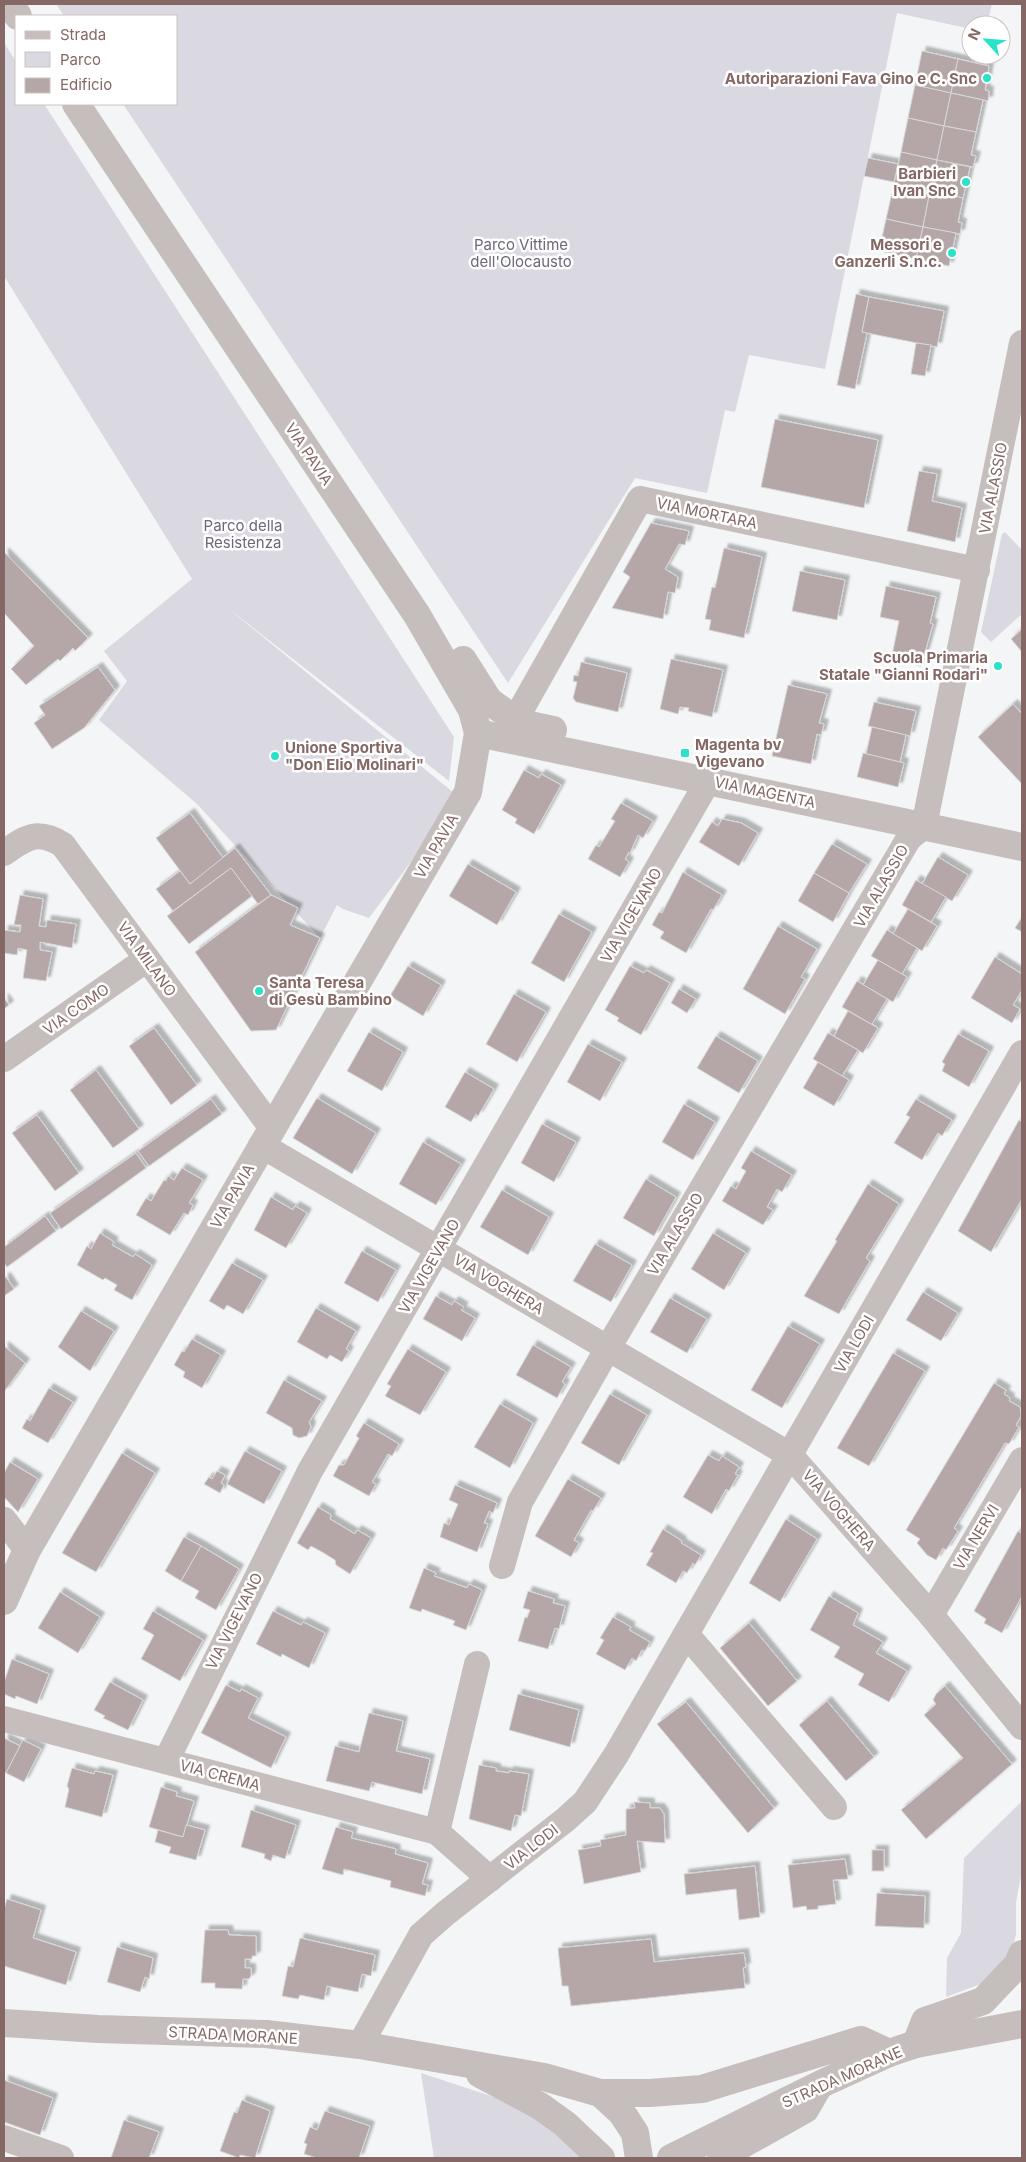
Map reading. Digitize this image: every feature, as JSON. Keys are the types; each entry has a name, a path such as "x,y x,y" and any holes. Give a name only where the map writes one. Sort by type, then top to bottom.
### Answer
{"street":[{"path":"9,4 17,15"},
{"name":"VIA PAVIA","path":"4,1601 27,1550 266,1136 468,792 478,733 472,710 417,615 77,105"},
{"name":"VIA ALASSIO","path":"608,1348 909,838 924,826 1022,343"},
{"name":"VIA MORTARA","path":"523,706 640,499 976,570"},
{"path":"417,615 442,627 489,701 520,723 600,741 610,760"},
{"name":"VIA MAGENTA","path":"478,733 1022,847"},
{"name":"VIA VIGEVANO","path":"166,1761 310,1471 708,780"},
{"name":"VIA MILANO","path":"4,853 25,838 40,836 53,838 63,845 148,960 266,1136"},
{"name":"VIA COMO","path":"4,1059 148,960"},
{"name":"VIA LODI","path":"360,2045 421,1935 585,1802 616,1755 687,1635 1022,1053"},
{"name":"VIA VOGHERA","path":"266,1136 439,1249 790,1455 931,1615 1022,1727"},
{"path":"502,1566 520,1502 608,1348"},
{"name":"VIA NERVI","path":"931,1615 1022,1460"},
{"path":"4,1520 27,1550"},
{"path":"687,1635 834,1807"},
{"path":"437,1832 477,1664"},
{"name":"VIA CREMA","path":"4,1719 437,1832 490,1879"},
{"path":"916,2044 925,2021 983,2001 1018,1964 1022,1954"},
{"name":"STRADA MORANE","path":"4,2023 98,2029 266,2034 360,2045 544,2077 600,2093 622,2113 635,2133 639,2158"},
{"name":"STRADA MORANE","path":"671,2158 821,2084 889,2054 916,2044 1022,2024"},
{"path":"600,2093 650,2093 702,2089 861,2040 889,2054"},
{"name":"STRADA MORANE","path":"461,2064 540,2106 565,2124 601,2158"},
{"path":"720,2158 806,2110 821,2084"},
{"path":"4,2138 61,2158"}],"green space":[{"name":"Parco Vittime dell'Olocausto","path":"56,4 992,4 989,15 961,15 961,27 897,13 825,369 749,355 735,412 725,410 707,493 635,478 508,683 124,105 178,105 178,15 63,15"},
{"name":"Parco della Resistenza","path":"4,42 15,60 15,105 45,105 454,737 449,781 224,605 454,793 416,855 369,918 337,905 320,938 197,804 99,720 127,681 104,651 192,579 4,276"},
{"path":"1005,532 1022,550 1022,614 991,642 981,632 1002,534"},
{"path":"1022,1801 1022,1871 1016,1902 1016,1934 1012,1950 986,1982 946,1997 947,1958 961,1933 964,1858"},
{"path":"421,2073 540,2112 591,2158 434,2158"}],"building":[{"path":"922,51 958,59 951,93 915,85"},
{"path":"958,59 961,60 961,65 989,66 985,90 989,91 988,101 951,93"},
{"path":"915,85 951,93 944,126 908,118"},
{"path":"951,93 983,100 976,132 944,126"},
{"path":"908,118 944,126 937,160 901,152"},
{"path":"944,126 976,132 971,155 976,156 973,167 937,160"},
{"path":"901,152 937,160 930,191 894,184"},
{"path":"868,158 898,164 894,182 864,176"},
{"path":"937,160 970,167 963,198 930,191"},
{"path":"894,184 930,191 923,227 886,219"},
{"path":"930,191 963,198 958,222 962,223 960,234 923,227"},
{"path":"886,219 923,227 916,259 879,251"},
{"path":"923,227 956,233 949,266 916,259"},
{"path":"856,294 869,297 862,332 867,333 855,389 837,385"},
{"path":"869,297 944,311 937,347 862,332"},
{"path":"916,343 931,345 925,376 911,374"},
{"path":"775,419 878,440 864,508 761,487"},
{"path":"919,471 937,474 932,501 962,508 955,542 907,531"},
{"path":"651,523 689,531 685,545 679,544 665,569 678,577 675,593 668,592 663,619 612,608 630,577 623,572"},
{"path":"724,548 762,557 744,638 709,630 711,620 705,619 712,587 715,588"},
{"path":"4,552 88,638 75,651 73,648 60,661 58,659 26,685 11,669 34,646 4,613"},
{"path":"800,571 845,580 837,620 792,611"},
{"path":"886,586 936,597 930,623 933,624 921,666 891,660 899,621 880,617"},
{"path":"1022,629 1022,652 1011,639"},
{"path":"671,659 723,670 712,717 688,711 689,708 680,707 678,714 660,709"},
{"path":"581,662 627,673 618,712 576,702 573,698 577,682 573,681 574,675 578,676"},
{"path":"98,667 115,690 84,728 52,749 34,723 45,715 39,706"},
{"path":"788,685 827,694 819,723 824,724 821,735 817,734 811,764 772,756"},
{"path":"874,702 916,711 910,736 868,726"},
{"path":"1013,704 1022,714 1022,784 978,737"},
{"path":"872,727 906,735 900,762 866,754"},
{"path":"863,753 904,763 898,787 857,777"},
{"path":"524,770 539,778 541,774 561,785 534,834 515,823 517,819 502,810"},
{"path":"621,803 653,821 643,838 638,835 630,853 625,859 629,862 620,877 588,859 596,845 599,847 615,821 611,819"},
{"path":"190,813 224,859 190,884 156,838"},
{"path":"722,819 741,823 758,833 739,866 699,842 712,822 718,826"},
{"path":"832,844 867,864 849,893 814,873"},
{"path":"235,848 271,895 258,904 231,868 173,911 156,889 180,871 190,884"},
{"path":"938,857 968,875 952,901 922,884"},
{"path":"468,864 516,892 497,925 449,896"},
{"path":"231,868 252,896 189,944 167,916"},
{"path":"683,872 722,895 713,910 711,909 686,953 660,938 664,932 652,925 659,912 662,913"},
{"path":"814,873 849,893 833,922 798,901"},
{"path":"916,880 946,897 931,922 902,905"},
{"path":"20,895 43,899 39,926 46,927 47,920 76,924 72,948 40,942 40,950 52,952 46,981 23,978 27,950 18,948 17,955 4,953 4,930 20,932 21,925 14,925"},
{"name":"Santa Teresa di Gesù Bambino","path":"271,895 298,908 290,925 320,938 276,1030 251,1031 195,952"},
{"path":"908,909 937,926 922,951 893,934"},
{"path":"559,914 592,932 564,982 531,963"},
{"path":"1022,917 1022,932 1015,928"},
{"path":"778,926 817,949 801,977 805,979 785,1014 743,989"},
{"path":"887,930 917,948 902,974 871,956"},
{"path":"995,957 1022,974 1022,990 1013,1005 1020,1009 1012,1023 971,998"},
{"path":"878,960 907,977 893,1002 863,985"},
{"path":"408,966 441,985 423,1016 390,996"},
{"path":"630,966 644,973 646,970 670,983 641,1035 617,1021 619,1018 605,1010"},
{"path":"857,981 887,999 872,1024 878,1028 842,1007"},
{"path":"679,989 696,999 687,1013 671,1003"},
{"path":"514,994 546,1012 517,1062 486,1044"},
{"path":"4,998 9,1005 4,1009"},
{"path":"848,1011 878,1028 863,1053 834,1036"},
{"path":"154,1028 197,1085 171,1105 129,1046"},
{"path":"369,1032 403,1052 382,1091 347,1071"},
{"path":"828,1033 858,1050 842,1076 813,1059"},
{"path":"958,1034 989,1051 969,1087 942,1071 945,1064 942,1062"},
{"path":"716,1036 758,1061 739,1093 697,1068"},
{"path":"588,1044 622,1062 600,1101 567,1082"},
{"path":"818,1062 849,1080 834,1106 803,1088"},
{"path":"96,1070 139,1129 113,1148 70,1090"},
{"path":"465,1072 494,1089 478,1116 476,1114 471,1122 445,1107"},
{"path":"317,1098 376,1133 352,1174 293,1138"},
{"path":"211,1099 222,1114 149,1166 138,1151"},
{"path":"916,1099 952,1120 942,1136 938,1133 922,1160 894,1143 910,1117 906,1115"},
{"path":"684,1104 715,1122 693,1160 662,1142"},
{"path":"37,1115 79,1173 55,1191 12,1133"},
{"path":"1019,1120 1022,1122 1022,1199 991,1252 958,1231"},
{"path":"542,1124 576,1142 554,1182 521,1163"},
{"path":"423,1142 461,1164 436,1205 399,1184"},
{"path":"751,1151 792,1175 782,1192 777,1189 767,1207 773,1210 763,1225 722,1201 731,1186 736,1189 746,1171 741,1168"},
{"path":"136,1153 146,1168 61,1229 50,1213"},
{"path":"182,1168 203,1180 189,1203 193,1205 188,1215 184,1213 170,1235 136,1215 146,1198 151,1201 164,1180 166,1181 168,1176 174,1180"},
{"path":"646,1179 676,1197 654,1236 623,1218"},
{"path":"868,1184 899,1204 866,1258 870,1261 839,1314 804,1296"},
{"path":"502,1190 549,1217 528,1255 480,1227"},
{"path":"271,1197 293,1210 295,1206 307,1213 286,1248 254,1230"},
{"path":"45,1216 56,1231 7,1267 4,1263 4,1247"},
{"path":"100,1233 114,1242 112,1245 133,1257 135,1254 152,1265 132,1300 114,1290 117,1285 105,1278 103,1280 77,1265 87,1246 91,1249"},
{"path":"713,1233 746,1253 724,1290 691,1269"},
{"path":"595,1244 632,1265 611,1302 573,1281"},
{"path":"362,1251 396,1270 378,1302 344,1283"},
{"path":"232,1263 263,1280 243,1314 227,1305 224,1310 209,1301"},
{"path":"6,1277 14,1289 4,1296 4,1278"},
{"path":"923,1292 958,1313 941,1341 906,1320"},
{"path":"436,1296 452,1305 454,1301 464,1307 461,1310 475,1318 462,1341 423,1319"},
{"path":"670,1298 707,1319 687,1353 650,1332"},
{"path":"316,1308 356,1331 346,1349 349,1351 342,1362 330,1355 327,1359 297,1342"},
{"path":"81,1311 114,1331 90,1371 58,1347"},
{"path":"788,1326 820,1344 782,1408 751,1390"},
{"path":"192,1339 221,1355 202,1388 183,1377 185,1372 174,1365"},
{"path":"533,1345 571,1367 562,1382 565,1384 557,1398 516,1375"},
{"path":"4,1346 25,1363 4,1392"},
{"path":"408,1349 446,1372 420,1415 385,1396 391,1386 387,1384"},
{"path":"893,1353 925,1371 869,1466 837,1448"},
{"path":"284,1380 322,1401 309,1422 311,1427 307,1436 299,1438 293,1435 292,1428 266,1413"},
{"path":"994,1383 1006,1390 1004,1394 1010,1398 1009,1401 1020,1407 1021,1416 1016,1425 1019,1427 1009,1444 1005,1443 954,1528 958,1531 946,1550 943,1548 936,1560 927,1555 917,1543 920,1539 906,1530"},
{"path":"49,1388 73,1402 48,1443 22,1428 27,1419 30,1421"},
{"path":"610,1394 647,1415 619,1465 581,1443"},
{"path":"500,1404 533,1423 510,1468 474,1447"},
{"path":"364,1423 399,1444 392,1456 388,1454 372,1482 376,1484 369,1496 333,1476 339,1465 344,1465 359,1438 356,1436"},
{"path":"245,1451 282,1471 264,1504 227,1484"},
{"path":"122,1453 155,1473 96,1572 62,1553"},
{"path":"708,1455 719,1461 722,1456 739,1467 735,1474 738,1475 729,1491 726,1489 712,1514 683,1497"},
{"path":"10,1462 38,1479 18,1512 4,1497 4,1473"},
{"path":"217,1471 225,1475 221,1483 224,1485 220,1493 204,1484 209,1477 212,1479"},
{"path":"568,1479 601,1498 593,1511 591,1510 574,1540 579,1543 571,1557 535,1536"},
{"path":"455,1485 497,1503 493,1513 489,1511 484,1523 488,1524 477,1552 440,1537 444,1523 449,1525 458,1504 449,1500"},
{"path":"318,1507 331,1515 330,1519 355,1534 357,1530 371,1538 350,1574 336,1565 335,1560 322,1552 311,1546 308,1550 297,1543"},
{"path":"786,1519 817,1539 780,1602 749,1583"},
{"path":"663,1529 701,1555 687,1573 683,1571 676,1583 646,1565 653,1553 650,1552"},
{"path":"1018,1531 1021,1533 1022,1531 1022,1596 1002,1633 984,1623 986,1619 974,1611"},
{"path":"184,1537 201,1546 181,1581 165,1571"},
{"path":"201,1546 239,1569 216,1610 195,1598 199,1591 181,1581"},
{"path":"424,1568 436,1573 434,1576 467,1588 469,1584 482,1590 466,1630 453,1625 455,1621 422,1609 421,1612 409,1608"},
{"path":"528,1591 554,1599 553,1603 565,1606 559,1629 555,1628 548,1649 518,1641 525,1617 527,1618 530,1610 523,1608"},
{"path":"60,1592 100,1617 78,1653 38,1628"},
{"path":"829,1596 858,1613 853,1625 883,1642 876,1653 907,1671 889,1702 858,1685 864,1674 834,1657 840,1647 810,1630"},
{"path":"153,1611 203,1640 180,1681 141,1659 154,1635 143,1629"},
{"path":"273,1611 301,1625 303,1622 325,1633 309,1668 282,1654 281,1657 256,1644"},
{"path":"613,1617 631,1627 629,1630 650,1642 645,1651 642,1650 636,1661 632,1658 625,1670 596,1654 604,1640 600,1638"},
{"path":"749,1623 797,1681 768,1706 720,1648"},
{"path":"12,1659 49,1674 37,1704 16,1696 15,1699 4,1694 4,1682"},
{"path":"110,1682 143,1700 128,1730 103,1718 105,1716 94,1710"},
{"path":"226,1685 240,1692 241,1689 258,1698 248,1718 286,1737 271,1768 201,1733"},
{"path":"945,1686 1012,1764 926,1839 901,1810 963,1758 924,1715 936,1704 933,1700 936,1694"},
{"path":"518,1694 579,1710 570,1747 509,1730"},
{"path":"827,1701 874,1757 846,1781 799,1725"},
{"path":"686,1702 774,1808 748,1833 657,1724"},
{"path":"369,1713 403,1721 396,1751 430,1759 422,1794 372,1782 369,1791 326,1781 335,1746 359,1752"},
{"path":"4,1738 20,1746 6,1773 4,1772"},
{"path":"23,1740 41,1749 24,1782 6,1773"},
{"path":"479,1765 496,1768 496,1771 529,1774 521,1816 515,1815 511,1831 469,1819"},
{"path":"72,1768 94,1774 95,1771 113,1775 102,1817 65,1807 69,1789 67,1786"},
{"path":"161,1787 177,1792 176,1796 194,1801 183,1837 149,1827"},
{"path":"634,1802 650,1803 650,1808 660,1808 664,1814 665,1843 637,1841 641,1872 584,1884 578,1850 601,1846 600,1840 626,1835 626,1809 635,1808"},
{"path":"251,1810 296,1825 285,1859 273,1855 271,1861 264,1858 265,1854 241,1847"},
{"path":"186,1825 205,1830 196,1860 169,1853 171,1847 155,1842 158,1830 183,1837"},
{"path":"336,1827 353,1832 351,1838 396,1849 395,1854 428,1863 422,1884 428,1885 425,1896 390,1887 391,1881 344,1869 343,1875 322,1869"},
{"path":"872,1850 884,1850 884,1871 872,1871"},
{"path":"845,1859 848,1879 833,1880 836,1904 818,1906 818,1909 807,1910 806,1906 793,1908 788,1865"},
{"path":"755,1866 760,1917 739,1920 736,1889 686,1895 684,1874"},
{"path":"877,1893 925,1896 924,1928 875,1926"},
{"path":"7,1899 41,1910 33,1938 76,1952 66,1985 4,1966 4,1909"},
{"path":"205,1930 228,1930 229,1935 256,1936 256,1956 252,1956 252,1959 245,1959 245,1968 251,1968 251,1976 249,1979 243,1979 242,1989 215,1988 215,1983 201,1983"},
{"path":"300,1938 375,1955 371,1976 362,1974 358,1992 327,1986 324,2000 300,1995 298,1999 282,1996 288,1966 293,1967"},
{"path":"651,1939 654,1962 744,1953 746,1967 743,1968 745,1988 571,2006 568,1986 562,1986 558,1948"},
{"path":"117,1947 153,1958 149,1979 145,1977 140,1992 107,1982"},
{"path":"4,2080 53,2098 40,2135 4,2122"},
{"path":"242,2100 270,2111 255,2158 240,2155 239,2158 220,2151 234,2112 237,2113"},
{"path":"325,2111 370,2126 359,2158 317,2158 304,2154 307,2144 304,2143 310,2127 317,2130"},
{"path":"124,2120 159,2132 149,2158 111,2158"}],"place":[{"name":"Autoriparazioni Fava Gino e C. Snc","path":"987,78"},
{"name":"Barbieri Ivan Snc","path":"966,182"},
{"name":"Messori e Ganzerli S.n.c.","path":"952,253"},
{"name":"Scuola Primaria Statale \"Gianni Rodari\"","path":"998,666"},
{"name":"Magenta bv Vigevano","path":"685,753"},
{"name":"Unione Sportiva \"Don Elio Molinari\"","path":"275,756"},
{"name":"Santa Teresa di Gesù Bambino","path":"259,991"}]}
